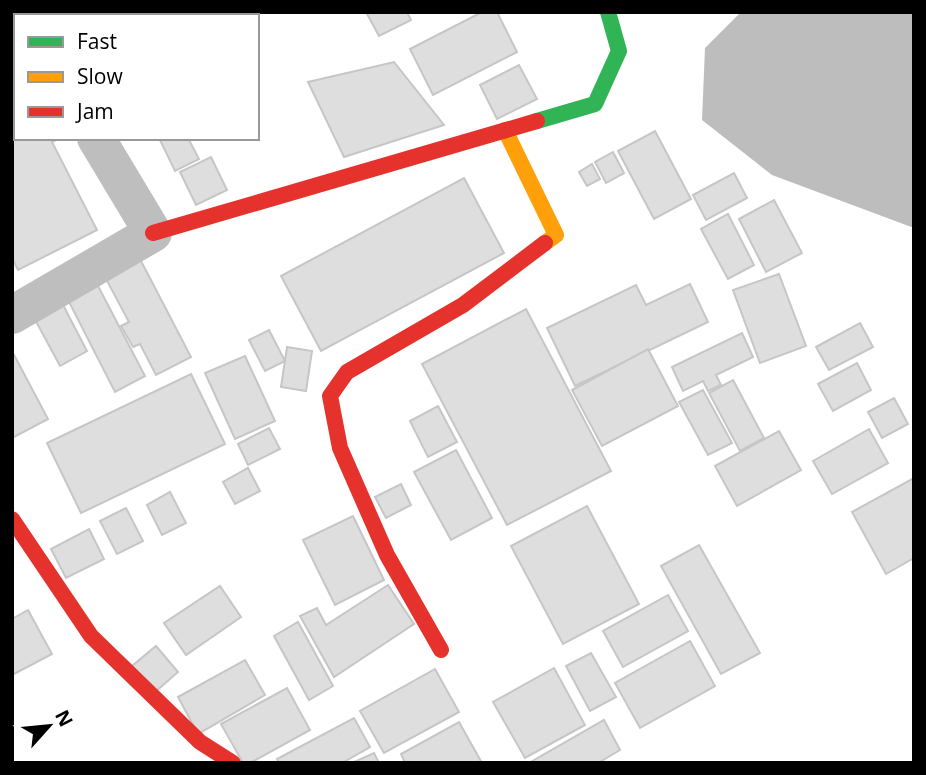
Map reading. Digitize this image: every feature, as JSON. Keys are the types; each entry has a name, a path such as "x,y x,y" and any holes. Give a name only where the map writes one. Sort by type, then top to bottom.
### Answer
{"street":[{"path":"12,314 153,233 595,104 619,51 608,12"},
{"path":"441,650 387,555 350,472 340,448 330,396 347,372 463,305 556,235 505,130"},
{"path":"97,140 153,233"},
{"path":"12,519 91,636 200,742 233,763"}],"shaded area":[{"path":"741,12 914,12 914,228 772,175 702,120 705,48"}],"building":[{"path":"133,12 179,14 134,14"},
{"path":"366,12 407,12 411,20 379,36"},
{"path":"482,12 497,12 517,52 433,95 410,49"},
{"path":"394,62 444,125 344,157 308,82"},
{"path":"519,65 537,99 497,119 480,85"},
{"path":"14,108 14,126 12,123"},
{"path":"14,129 14,140 56,140 52,142 97,230 18,270 12,258"},
{"path":"655,131 691,199 654,219 618,151"},
{"path":"160,140 189,140 199,159 175,171"},
{"path":"613,152 624,173 606,183 595,162"},
{"path":"211,157 227,190 196,205 180,172"},
{"path":"592,164 600,179 587,186 579,172"},
{"path":"734,173 747,198 706,220 693,195"},
{"path":"464,178 504,253 321,351 281,276"},
{"path":"774,200 802,253 766,272 739,219"},
{"path":"728,214 754,265 728,279 701,229"},
{"path":"140,259 191,357 156,375 140,344 133,347 121,326 129,322 105,277"},
{"path":"779,274 806,346 760,363 733,290"},
{"path":"97,284 145,376 115,392 68,300"},
{"path":"690,284 708,322 575,386 547,328 636,285 646,305"},
{"path":"60,299 87,351 60,366 32,314"},
{"path":"526,309 611,471 507,525 422,364"},
{"path":"860,323 873,347 829,370 816,347"},
{"path":"269,330 285,361 265,371 249,340"},
{"path":"742,333 753,357 716,375 721,385 708,391 703,381 683,391 672,367"},
{"path":"287,347 312,351 306,391 281,387"},
{"path":"648,349 678,406 602,446 572,390"},
{"path":"12,351 48,419 12,438"},
{"path":"245,356 275,421 235,439 205,373"},
{"path":"857,363 871,390 833,411 818,384"},
{"path":"191,374 225,444 81,513 47,443"},
{"path":"733,380 764,438 740,451 709,393"},
{"path":"703,390 732,443 708,455 679,402"},
{"path":"894,398 908,424 882,438 868,412"},
{"path":"438,406 457,442 428,457 410,421"},
{"path":"269,428 280,449 248,465 238,444"},
{"path":"869,429 888,463 832,494 813,461"},
{"path":"779,431 801,470 737,506 715,466"},
{"path":"456,450 492,518 451,540 414,472"},
{"path":"248,468 260,491 235,504 223,482"},
{"path":"914,478 914,558 886,574 852,512"},
{"path":"401,484 411,505 386,518 375,497"},
{"path":"170,492 186,523 162,535 147,505"},
{"path":"587,506 639,604 563,644 511,546"},
{"path":"126,508 143,541 117,554 100,521"},
{"path":"353,516 384,580 335,605 303,540"},
{"path":"89,529 104,559 66,578 51,549"},
{"path":"699,545 760,653 721,674 661,566"},
{"path":"388,585 414,624 334,677 300,616 317,608 326,625"},
{"path":"220,586 241,617 186,655 164,623"},
{"path":"668,595 688,631 623,667 603,631"},
{"path":"28,610 52,654 12,675 12,619"},
{"path":"298,622 333,686 309,700 274,636"},
{"path":"690,641 715,686 640,728 615,683"},
{"path":"156,646 178,672 154,693 132,666"},
{"path":"591,653 616,697 590,711 566,666"},
{"path":"245,660 265,695 198,734 178,697"},
{"path":"554,668 585,725 525,758 493,702"},
{"path":"435,669 459,712 384,753 360,711"},
{"path":"287,688 310,730 250,763 243,763 221,724"},
{"path":"354,718 370,747 342,763 279,763 277,759"},
{"path":"604,720 620,750 598,763 529,763"},
{"path":"459,722 482,763 405,763 401,754"},
{"path":"374,753 379,763 352,763"}],"traffic: fast":[{"path":"537,121 595,104 619,51 608,12"}],"traffic: slow":[{"path":"505,130 556,235 545,243"}],"traffic: jam":[{"path":"153,233 537,121"},
{"path":"441,650 387,555 340,448 330,396 347,372 463,305 545,243"},
{"path":"12,519 91,636 200,742 233,763"}]}
